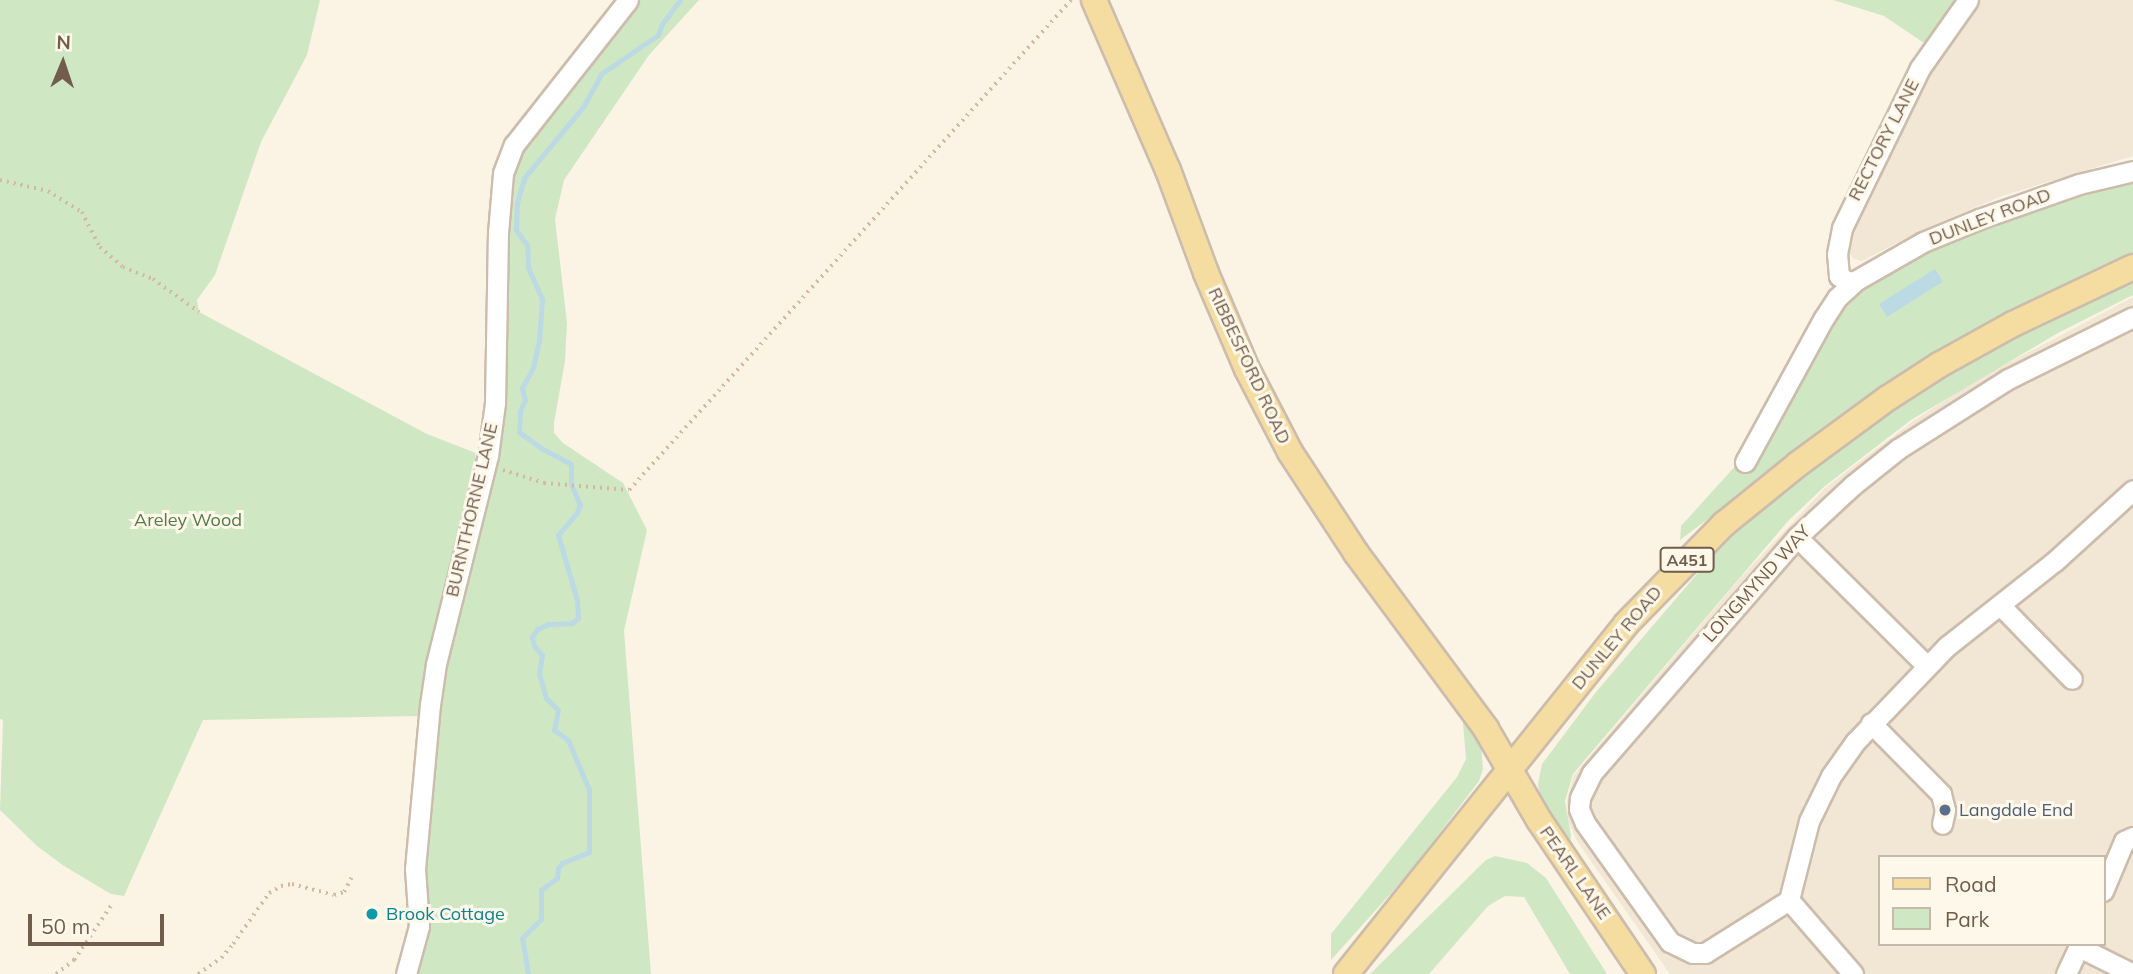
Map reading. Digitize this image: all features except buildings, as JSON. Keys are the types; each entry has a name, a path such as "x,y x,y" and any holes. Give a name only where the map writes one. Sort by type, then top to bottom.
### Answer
{"main road":[{"name":"RIBBESFORD ROAD","path":"1094,0 1168,170 1206,274 1247,369 1290,452 1356,552 1486,729 1509,770"},
{"name":"DUNLEY ROAD","path":"1346,974 1626,624 1724,524 1798,464 1888,398 1939,365 2013,324 2133,267"},
{"name":"PEARL LANE","path":"1509,770 1539,820 1643,974"}],"street":[{"name":"BURNTHORNE LANE","path":"407,974 419,926 415,869 436,664 488,456 495,403 499,213 507,158 514,145 628,0"},
{"name":"RECTORY LANE","path":"1855,281 1848,282 1839,276 1837,254 1842,228 1920,68 1968,0"},
{"name":"DUNLEY ROAD","path":"1745,462 1824,318 1837,298 1855,281 1923,242 1979,219 2079,184 2133,171"},
{"name":"LONGMYND WAY","path":"1788,900 1705,953 1693,953 1670,942 1585,823 1579,809 1580,798 1592,773 1797,537 1853,485 1940,421 2008,379 2133,317"},
{"path":"1853,974 1788,900 1815,810 1830,776 1871,723 1926,665 1970,625 2000,605 2054,561 2133,490"},
{"path":"1797,537 1926,665"},
{"path":"2000,605 2072,679"},
{"path":"1871,723 1941,793 1945,810 1942,824"},
{"path":"2105,886 2124,841 2133,837"},
{"path":"2066,974 2080,946 2133,974"}],"path":[{"path":"488,456 496,467 518,477 566,486 629,490 1071,0"},
{"path":"0,180 48,191 82,212 100,247 123,267 153,279 199,312"},
{"path":"198,974 233,944 269,893 281,886 292,884 334,895 344,892 351,878"},
{"path":"55,974 75,960 112,904"}],"shaded area":[{"path":"1976,0 2133,0 2133,156 2002,196 1924,229 1862,261 1854,259 1845,248 1851,218 1928,68"},
{"path":"2133,297 2133,974 1670,974 1577,841 1568,821 1567,801 1574,775 1743,575 1826,487 1912,422 1976,380"}],"green space":[{"name":"Areley Wood","path":"0,0 320,0 307,55 261,142 215,275 197,300 199,312 427,434 476,453 475,458 481,460 437,618 419,716 203,720 124,896 111,894 64,866 37,846 0,810 3,720 0,719"},
{"path":"639,0 699,0 649,55 564,180 555,219 567,323 565,361 554,433 563,443 623,483 647,530 624,631 651,974 415,974 428,938 426,858 445,668 502,434 509,185 520,149 578,84"},
{"path":"1833,0 1959,0 1927,45 1884,16"},
{"path":"2133,181 2133,256 1858,406 1680,540 1681,526 1738,463 1835,319 1871,283 1907,261 1970,233 2066,198"},
{"path":"2133,277 2133,295 2058,333 1911,420 1825,486 1788,521 1573,774 1565,801 1570,845 1542,805 1538,784 1542,764 1596,692 1721,546 1812,467 1914,395 2002,343"},
{"path":"1462,711 1481,744 1483,769 1479,781 1410,872 1331,960 1331,934 1457,777 1466,759"},
{"path":"1495,856 1527,863 1546,878 1607,974 1570,974 1524,897 1505,896 1488,906 1429,974 1370,974 1486,860"}],"water":[{"path":"1935,269 1943,282 1887,317 1879,304"}],"waterway":[{"path":"528,974 522,938 541,919 541,890 557,878 558,868 562,863 589,852 589,790 568,740 554,730 558,710 546,698 539,674 542,655 534,646 532,637 537,629 548,624 572,623 578,618 577,600 558,535 580,505 571,484 571,464 519,432 520,411 525,400 522,388 533,367 539,342 542,299 528,268 527,245 516,230 517,203 524,178 583,107 601,74 658,35 662,24 680,0"}],"place":[{"name":"Langdale End","path":"1945,810"},
{"name":"Brook Cottage","path":"372,914"}]}
